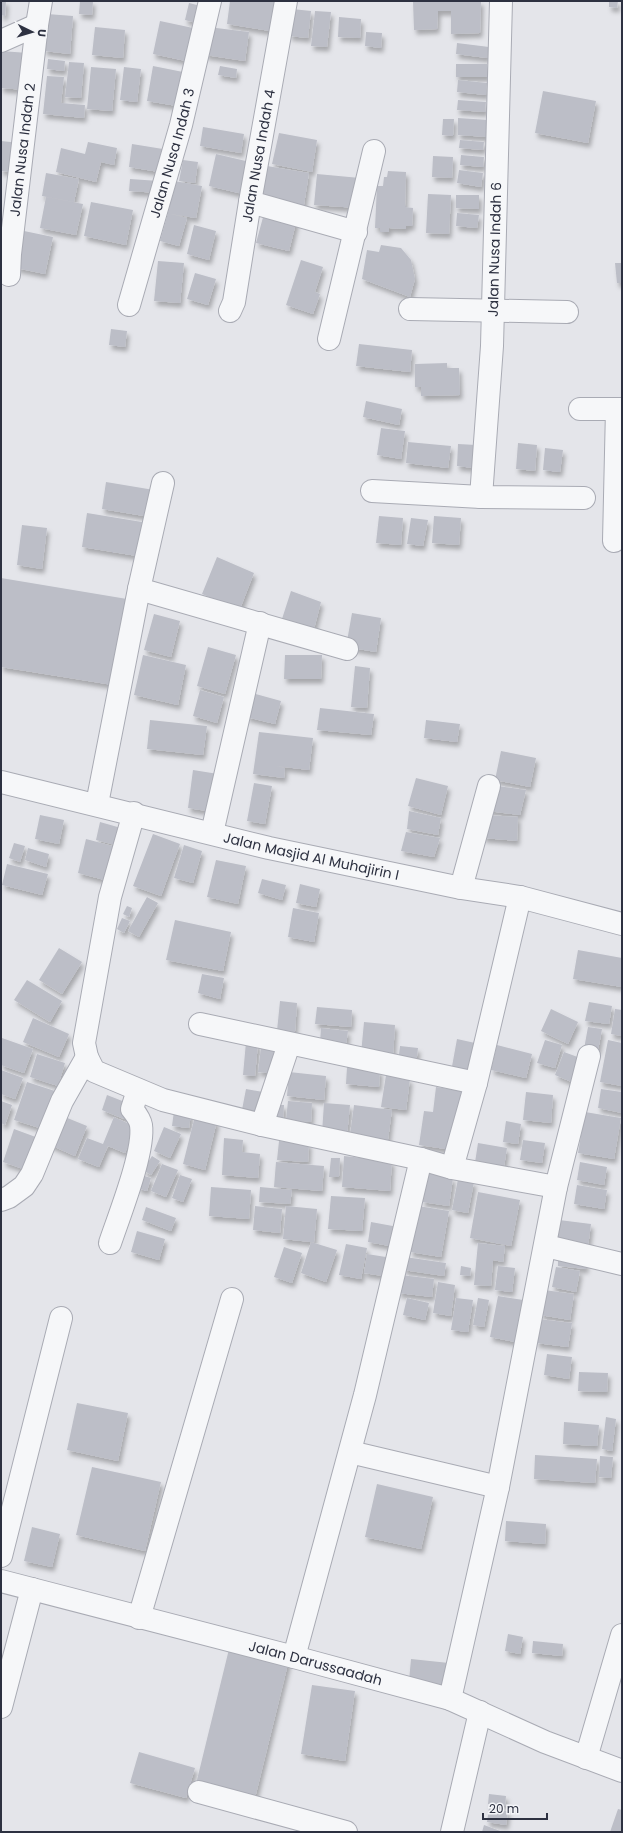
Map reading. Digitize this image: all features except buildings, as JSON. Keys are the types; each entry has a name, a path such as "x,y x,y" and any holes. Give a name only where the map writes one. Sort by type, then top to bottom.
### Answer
{"street":[{"name":"Jalan Nusa Indah 2","path":"9,275 10,254 41,1"},
{"name":"Jalan Nusa Indah 3","path":"129,305 181,125 210,1"},
{"name":"Jalan Nusa Indah 4","path":"230,311 234,302 250,202 286,1"},
{"name":"Jalan Nusa Indah 6","path":"482,497 493,311 501,1"},
{"path":"1,42 37,25"},
{"path":"329,339 356,232 374,151"},
{"path":"250,202 356,232"},
{"path":"410,309 567,312"},
{"path":"580,409 619,409 614,541"},
{"path":"97,804 139,589 162,483"},
{"path":"372,491 482,497 584,498"},
{"path":"139,589 347,649"},
{"path":"212,833 260,623"},
{"name":"Jalan Masjid Al Muhajirin I","path":"1,782 134,813 269,848 461,888 520,898 622,924"},
{"path":"461,888 489,786"},
{"path":"134,813 110,897 84,1043 87,1057 94,1071 163,1100 262,1125 421,1159 452,1168 556,1187"},
{"path":"452,1168 476,1083 520,898"},
{"path":"200,1024 476,1083"},
{"path":"262,1125 289,1044"},
{"path":"450,1699 498,1487 546,1246 556,1187 589,1056"},
{"path":"1,1200 9,1197 24,1186 32,1174 62,1101 87,1057"},
{"path":"110,1244 138,1152 141,1124 132,1109 138,1090"},
{"path":"294,1657 350,1452 421,1159"},
{"path":"546,1246 622,1264"},
{"path":"139,1618 232,1299"},
{"path":"1,1556 61,1318"},
{"path":"350,1452 498,1487"},
{"name":"Jalan Darussaadah","path":"1,1581 450,1699 545,1742 622,1771"},
{"path":"1,1708 32,1589"},
{"path":"586,1758 622,1635"},
{"path":"452,1832 480,1712"},
{"path":"199,1792 346,1832"}]}
